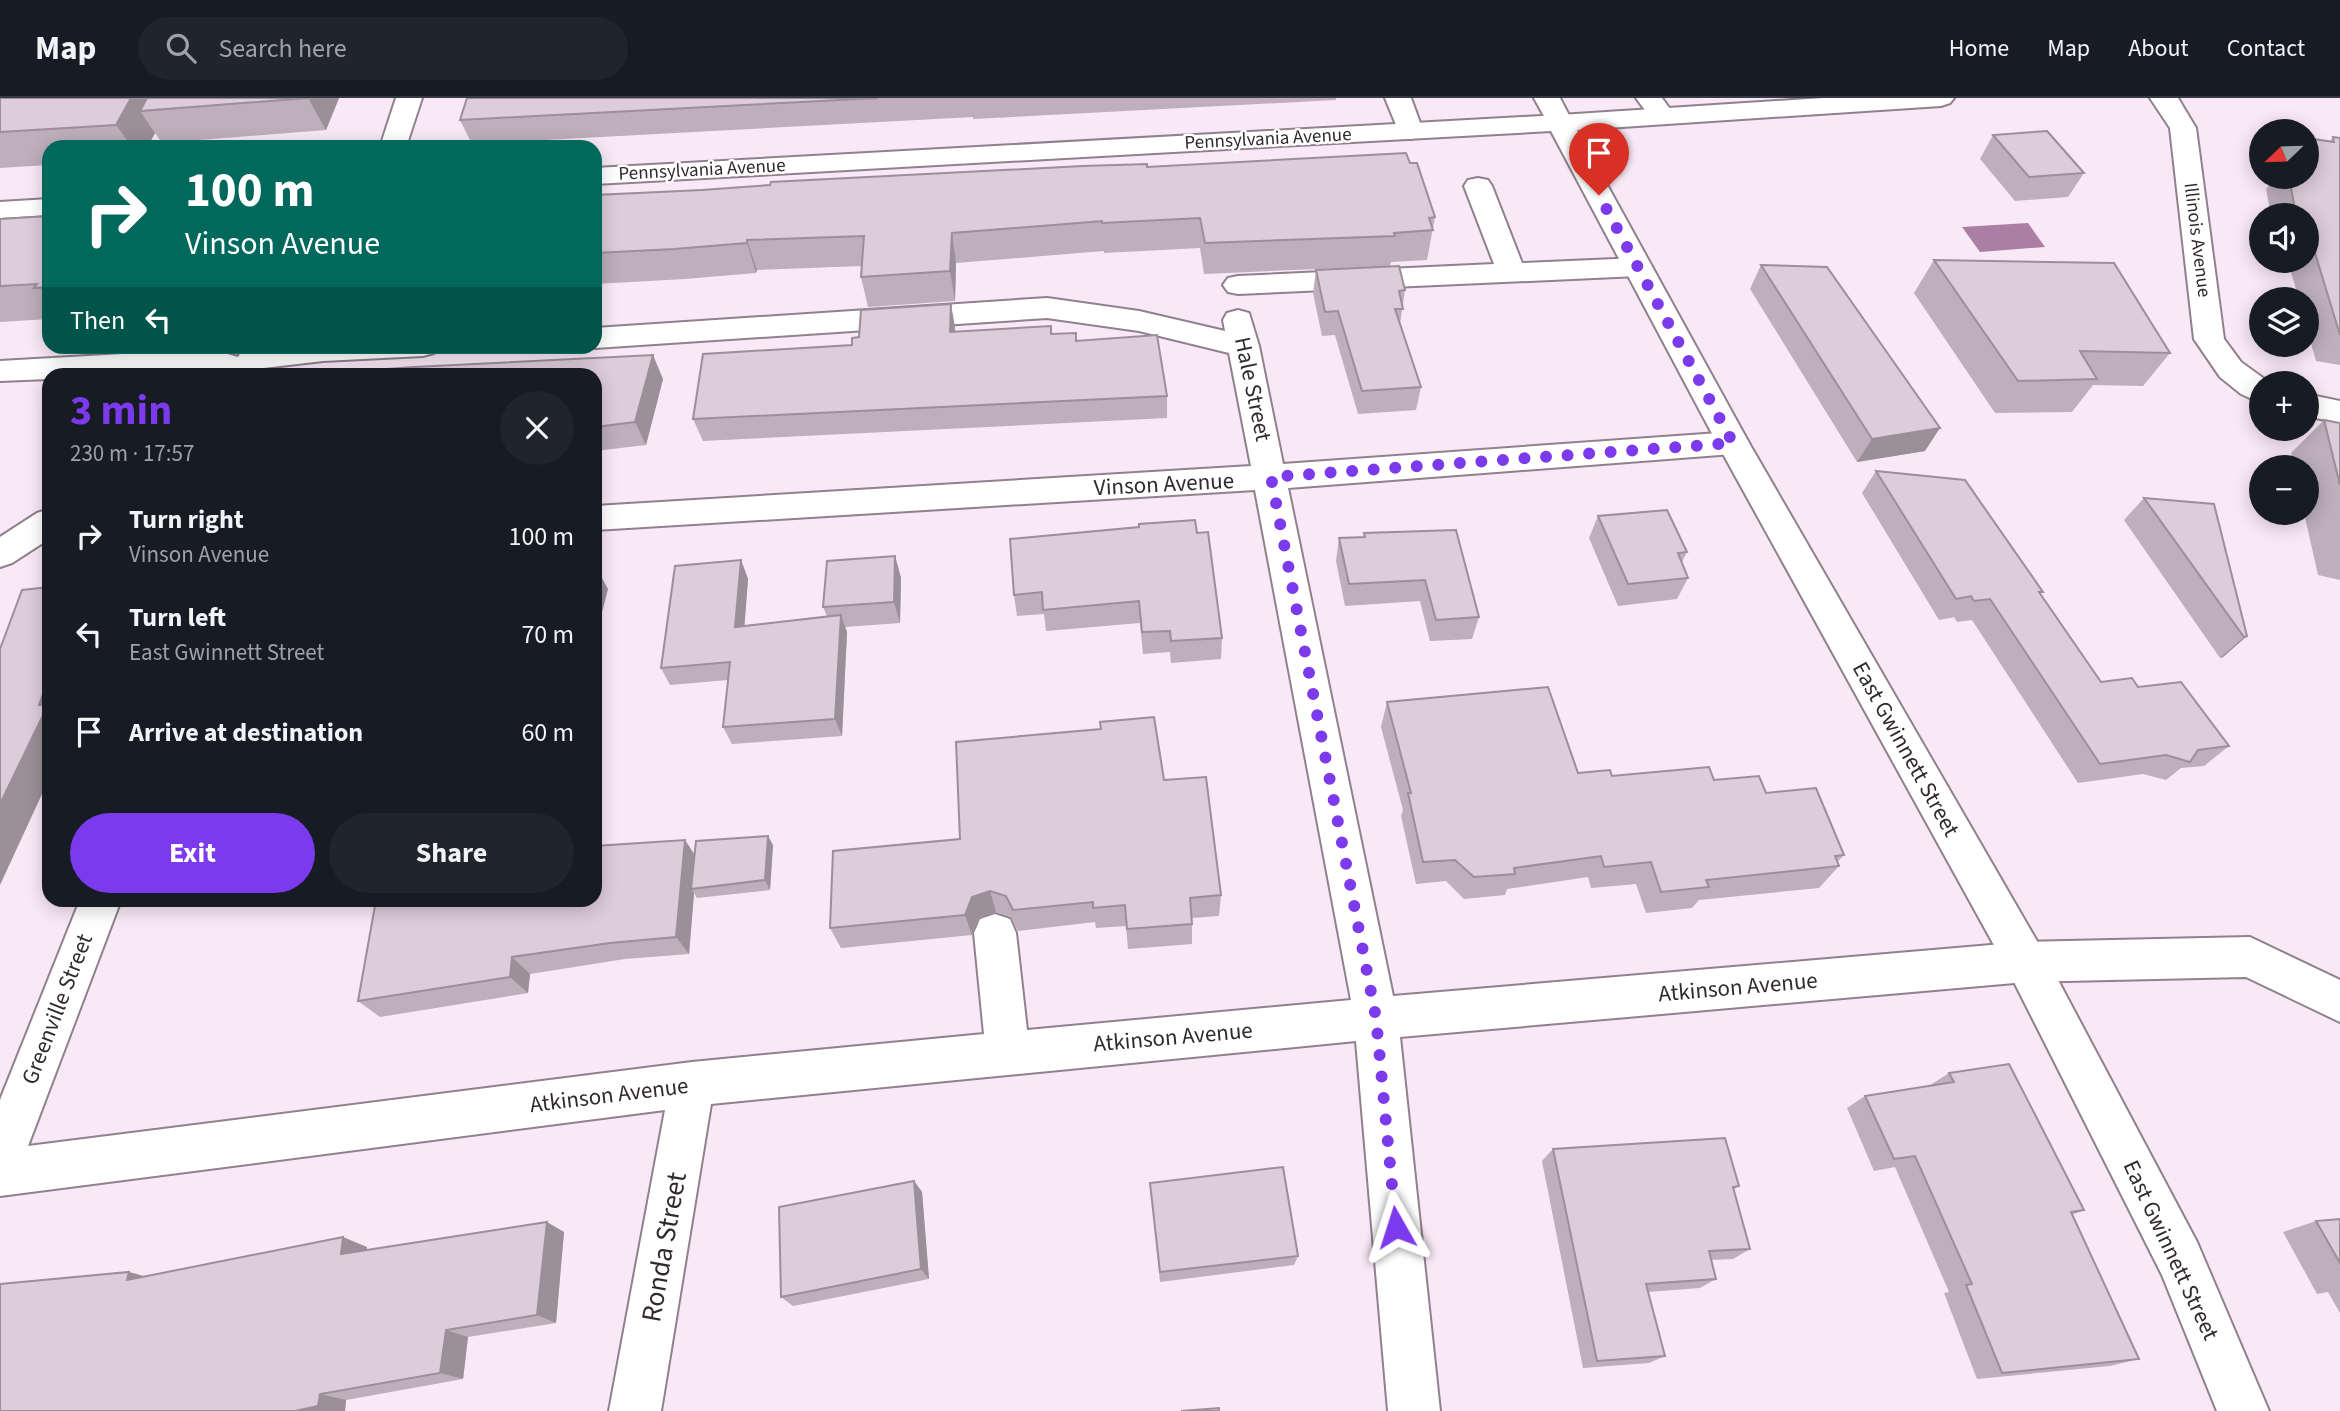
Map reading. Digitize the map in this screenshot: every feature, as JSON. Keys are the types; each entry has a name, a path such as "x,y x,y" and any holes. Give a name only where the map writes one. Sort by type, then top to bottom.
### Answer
{"street":[{"path":"395,140 409,98"},
{"path":"1398,98 1410,131"},
{"name":"Pennsylvania Avenue","path":"602,176 1410,131 1554,110 1941,98"},
{"name":"Illinois Avenue","path":"2163,98 2171,106 2183,128 2209,339 2218,358 2249,385"},
{"name":"East Gwinnett Street","path":"1554,110 1733,443 2026,962 2180,1259 2243,1411"},
{"path":"1478,186 1511,272"},
{"path":"0,210 42,207"},
{"path":"602,338 1047,308 1139,321 1240,317 1511,272 1638,267"},
{"name":"Hale Street","path":"1240,317 1376,1018 1414,1411"},
{"path":"52,368 209,359 248,362 303,354"},
{"path":"0,371 42,369"},
{"path":"2319,408 2340,412"},
{"name":"Vinson Avenue","path":"602,518 1271,477 1733,443"},
{"path":"0,554 42,527"},
{"name":"Greenville Street","path":"0,1158 97,907"},
{"path":"995,933 1008,1053"},
{"name":"Atkinson Avenue","path":"0,1173 692,1084 1376,1018 2026,962 2250,957 2340,1002"},
{"name":"Ronda Street","path":"635,1411 692,1084"}],"shaded area":[{"path":"2028,223 2045,247 1980,252 1962,227"}],"building":[{"path":"0,98 131,98 116,125 0,132"},
{"path":"147,98 308,98 140,111"},
{"path":"467,98 878,98 460,120"},
{"path":"2047,131 2084,173 2029,177 1993,135"},
{"path":"2333,137 2340,138 2340,335 2319,266 2319,203 2294,203 2291,189 2319,189 2319,140 2334,142"},
{"path":"1406,153 1410,163 1417,163 1435,217 1429,218 1433,230 1394,233 1395,236 1205,243 1200,218 1102,221 952,233 950,271 861,277 864,236 747,240 747,243 602,253 602,195 770,185 771,182 1083,166 1147,164 1147,167"},
{"path":"42,216 42,287 34,288 37,284 0,286 0,219"},
{"path":"1934,260 2114,263 2170,353 2080,351 2097,379 2018,381"},
{"path":"1761,265 1827,267 1940,428 1872,439"},
{"path":"1399,266 1405,290 1399,291 1403,309 1395,309 1421,387 1362,391 1338,311 1325,312 1316,270"},
{"path":"951,304 950,332 1051,326 1051,334 1076,333 1076,341 1157,335 1167,396 693,419 703,354 852,345 852,338 859,337 861,310"},
{"path":"653,355 635,422 602,426 602,368 401,368"},
{"path":"2324,420 2340,423 2340,485"},
{"path":"1876,471 1965,480 2043,592 2039,592 2101,682 2132,678 2138,687 2181,682 2229,746 2198,750 2190,762 2166,755 2100,764 1990,599 1974,601 1971,596 1956,599"},
{"path":"2144,498 2214,504 2247,636 2244,637"},
{"path":"1667,510 1687,552 1678,553 1688,578 1628,584 1598,516"},
{"path":"1195,520 1197,533 1208,532 1222,638 1171,641 1170,631 1142,632 1139,601 1043,610 1042,592 1014,595 1010,539"},
{"path":"1456,530 1479,617 1436,620 1425,580 1349,584 1339,538 1365,537 1364,533"},
{"path":"895,556 894,602 823,607 827,561"},
{"path":"741,560 735,627 841,615 835,719 723,727 730,662 661,668 675,566"},
{"path":"42,588 42,697 39,705 42,705 42,717 0,804 0,649 22,590"},
{"path":"1548,687 1578,773 1610,770 1612,776 1709,767 1714,780 1759,776 1766,793 1816,788 1844,855 1835,856 1839,866 1706,880 1709,887 1661,892 1651,862 1604,867 1601,856 1514,868 1515,874 1474,877 1455,860 1423,862 1408,793 1411,793 1387,702"},
{"path":"1154,717 1164,780 1206,777 1221,895 1190,898 1192,924 1127,929 1125,905 1093,908 1093,902 1013,910 1006,896 990,891 972,897 965,915 830,928 833,851 960,839 956,742 1101,729 1100,722"},
{"path":"768,836 765,880 691,889 696,841"},
{"path":"685,840 676,937 512,957 510,977 358,1001 375,907 602,907 602,846"},
{"path":"2009,1064 2084,1210 2071,1212 2139,1359 2002,1373 1966,1285 1972,1284 1915,1156 1894,1159 1865,1096 1954,1082 1949,1073"},
{"path":"1725,1138 1739,1186 1733,1187 1750,1249 1709,1251 1716,1279 1646,1284 1665,1356 1597,1361 1553,1149"},
{"path":"1283,1167 1298,1256 1160,1272 1150,1183"},
{"path":"914,1181 921,1269 781,1297 779,1207"},
{"path":"2340,1219 2340,1263 2316,1221"},
{"path":"547,1222 537,1315 446,1330 440,1373 320,1394 318,1406 295,1411 0,1411 0,1284 129,1272 127,1280 343,1237 341,1254"},
{"path":"1219,1408 1219,1411 1181,1411"}],"route":[{"path":"1396,1227 1376,1018 1271,477 1733,443 1599,195"}]}
